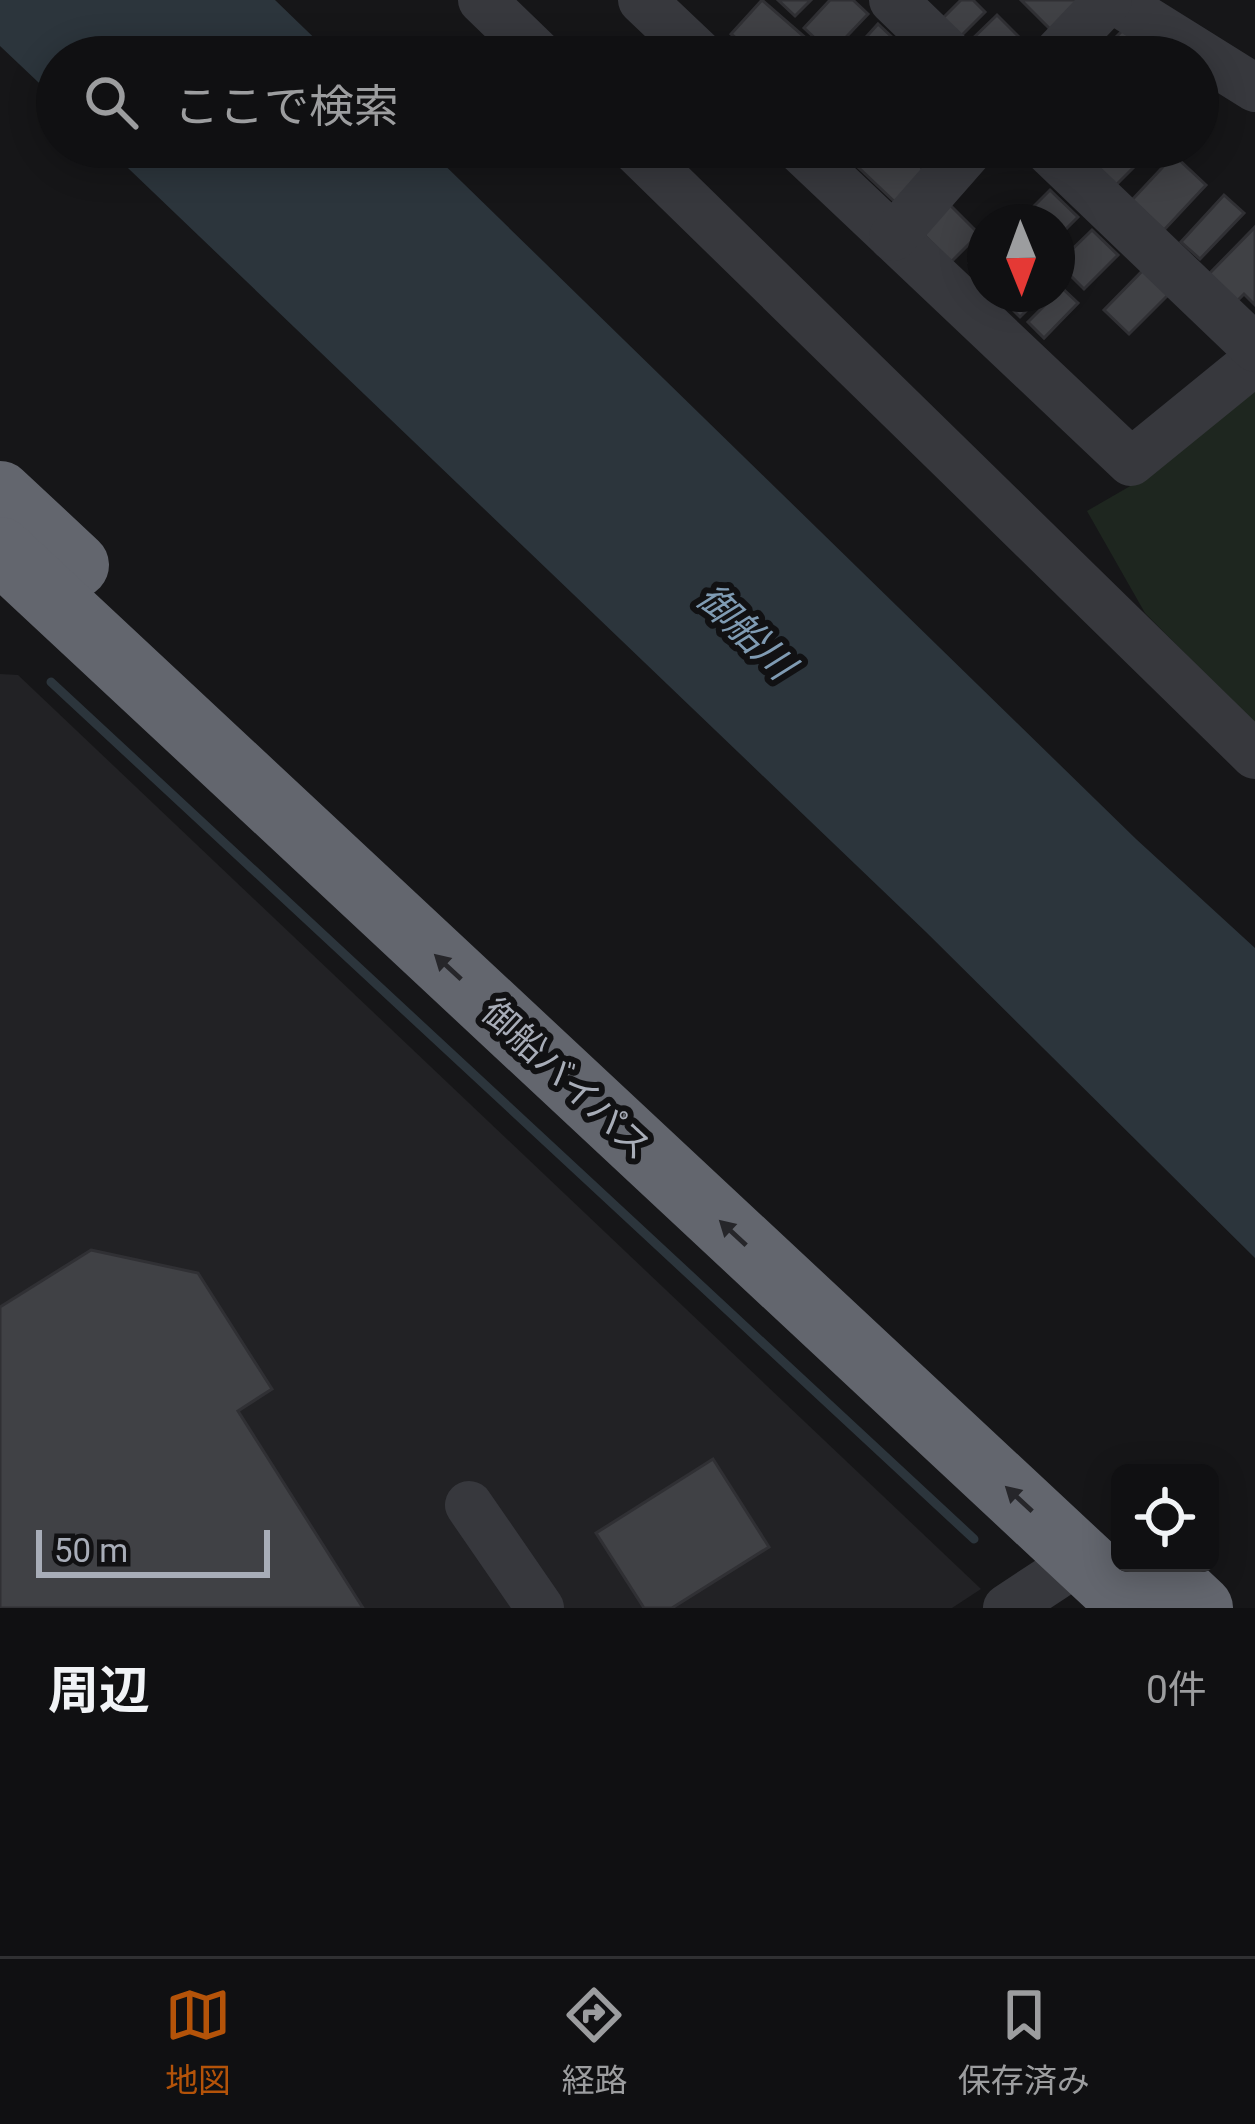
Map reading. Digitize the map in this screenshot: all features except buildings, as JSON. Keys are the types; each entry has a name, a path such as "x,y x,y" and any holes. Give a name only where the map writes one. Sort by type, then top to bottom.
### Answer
{"highway":[{"name":"御船バイパス","path":"0,494 22,569 1101,1545 1134,1608"},
{"path":"1162,1572 1200,1608"}],"street":[{"path":"482,0 519,36"},
{"path":"642,0 680,36"},
{"path":"893,0 930,36"},
{"path":"1075,36 1111,0 1170,36"},
{"path":"1219,66 1255,88"},
{"path":"654,168 1255,755"},
{"path":"820,168 1131,462 1255,361"},
{"path":"893,237 954,168"},
{"path":"1067,168 1255,348"},
{"path":"469,1505 540,1608"},
{"path":"1007,1608 1101,1545"}],"shaded area":[{"path":"1255,377 1255,724 1145,613 1087,511 1158,470"},
{"path":"0,674 18,675 981,1589 952,1608 0,1608"}],"water":[{"path":"0,0 275,0 312,36 36,36 36,80 0,46"},
{"name":"御船川","path":"128,168 448,168 1136,839 1255,948 1255,1258 926,932"}],"waterway":[{"path":"51,682 974,1539"}]}
